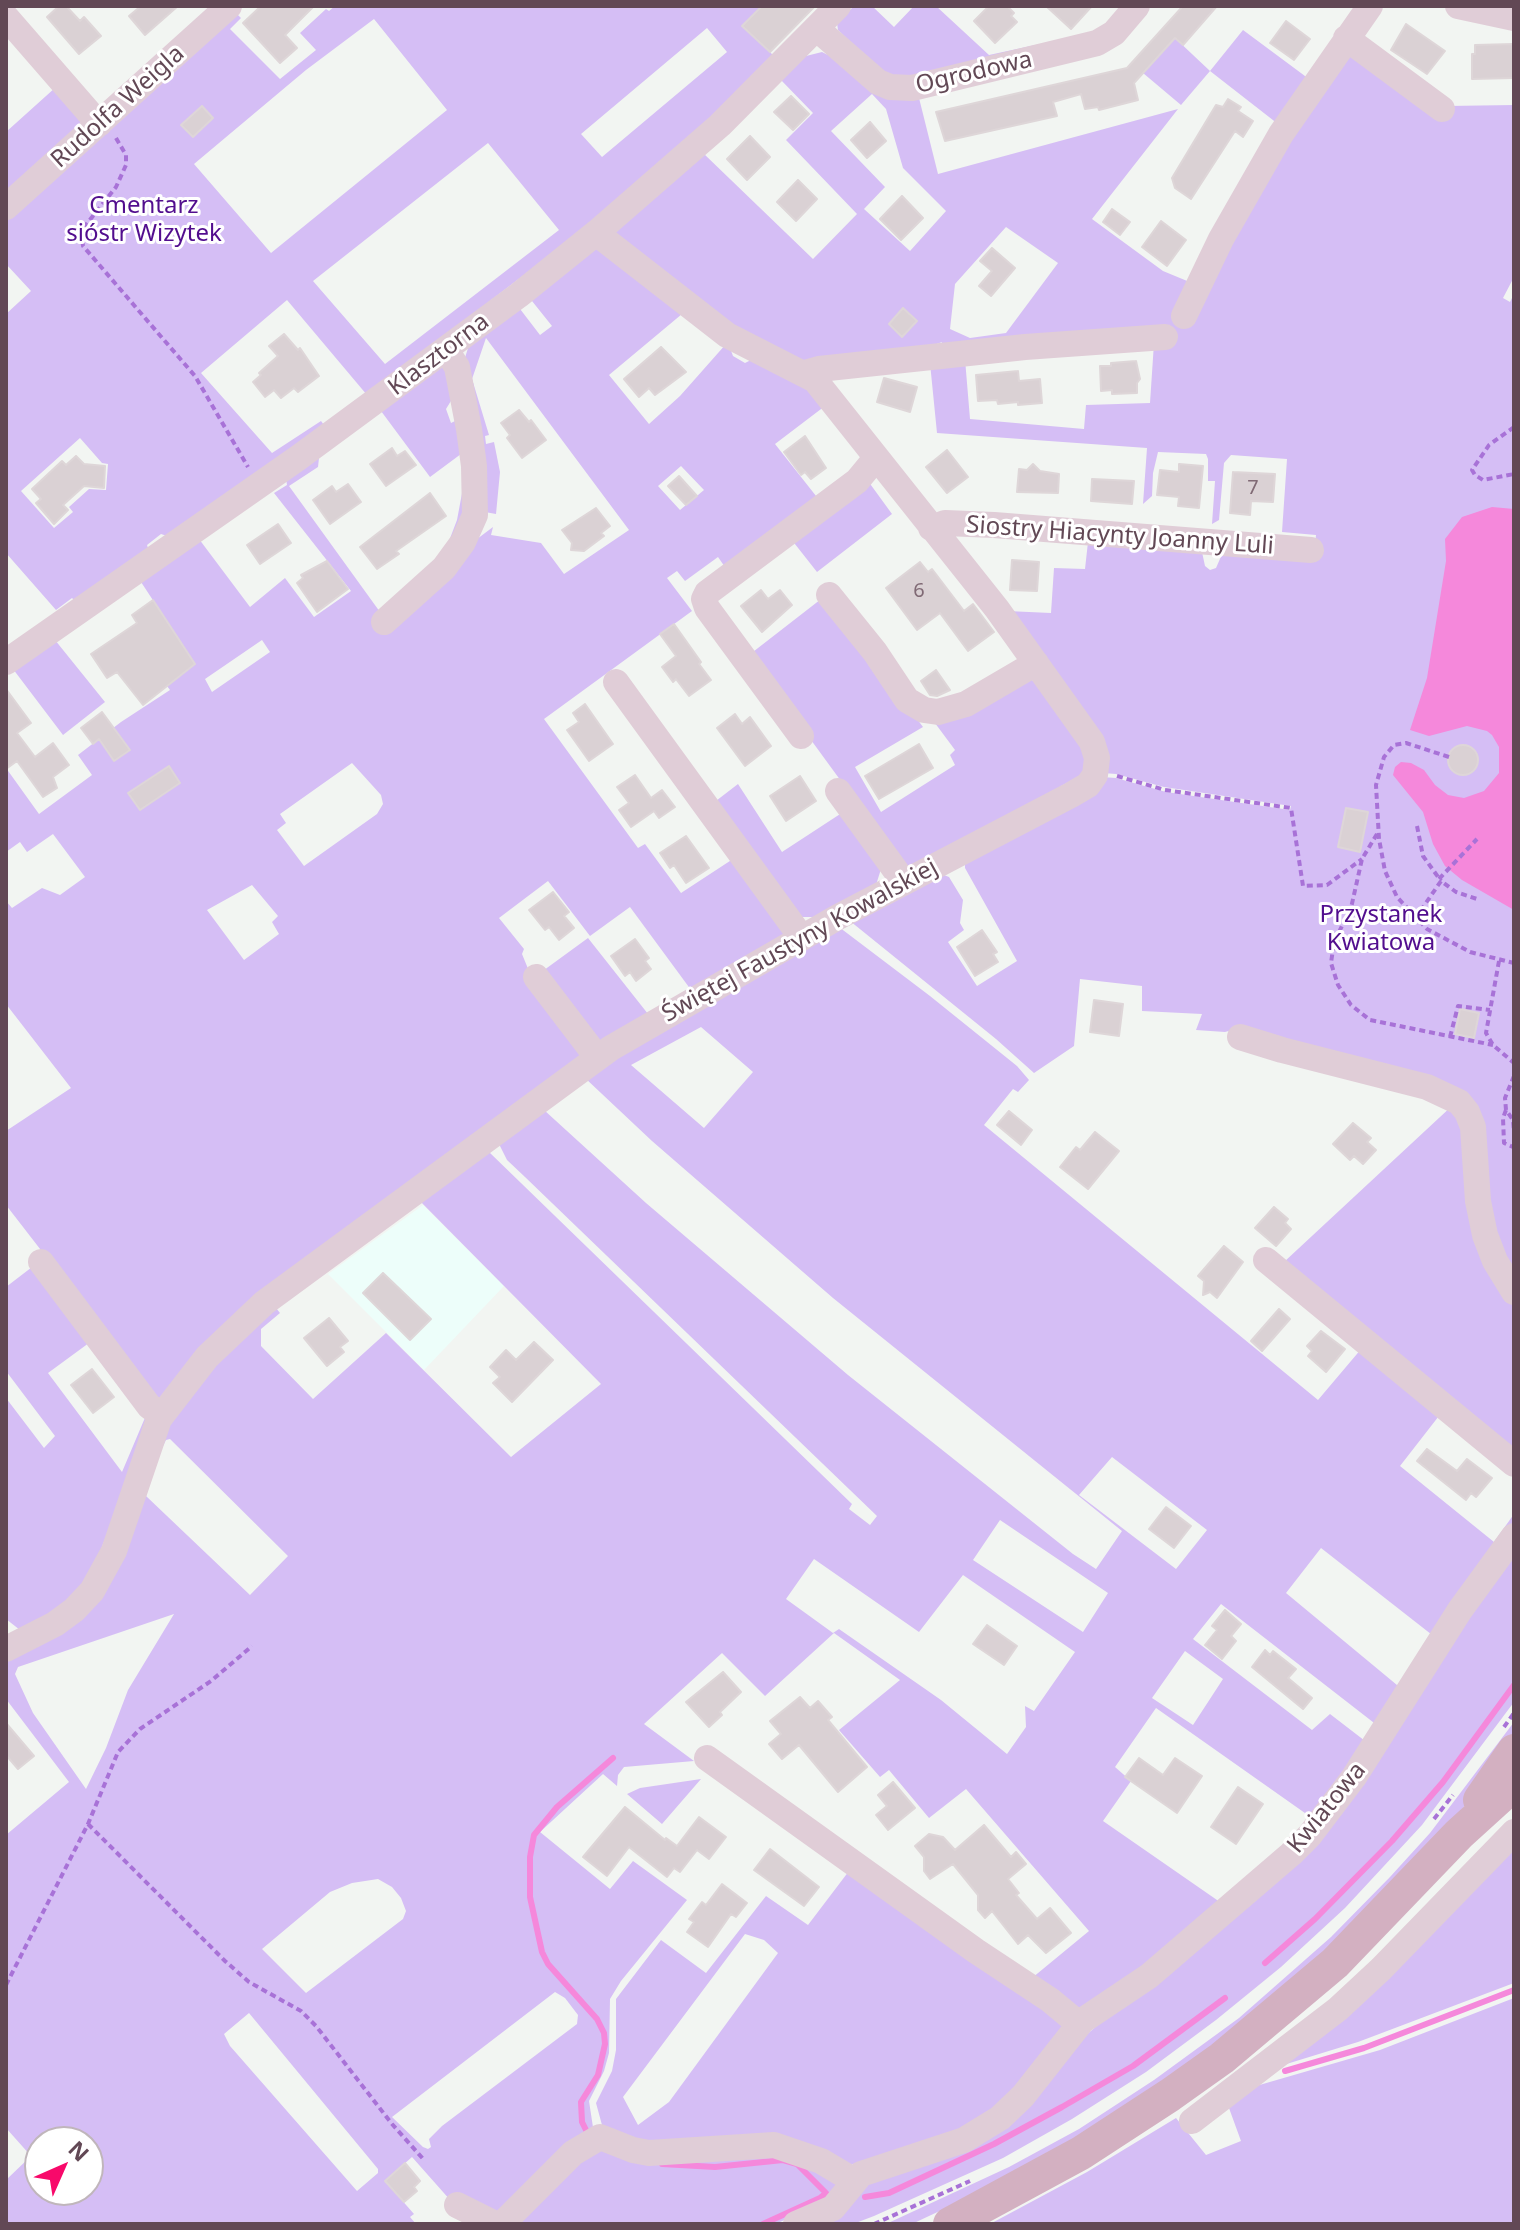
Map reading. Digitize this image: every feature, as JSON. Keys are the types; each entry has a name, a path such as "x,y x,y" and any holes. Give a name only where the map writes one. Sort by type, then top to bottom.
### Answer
{"main road":[{"path":"950,2224 1081,2153 1170,2095 1222,2058 1335,1963 1443,1831 1509,1740"},
{"path":"1443,1831 1514,1784"}],"street":[{"name":"Rudolfa Weigla","path":"6,207 229,6"},
{"name":"Klasztorna","path":"6,662 446,350 596,233 744,103 838,6"},
{"name":"Ogrodowa","path":"816,28 878,82 890,87 912,88 1097,43 1114,33 1137,6"},
{"path":"1184,316 1221,239 1281,134 1370,6"},
{"path":"1458,6 1514,18"},
{"path":"6,17 99,124"},
{"path":"1346,38 1442,109"},
{"path":"596,233 727,335 805,373 820,385 1036,663 1094,746 1098,763 1095,775"},
{"path":"805,373 1026,347 1165,337"},
{"path":"384,622 444,568 466,536 475,515 469,429 457,367 446,350"},
{"path":"801,736 707,608 704,599 707,593 857,481 876,458"},
{"name":"Siostry Hiacynty Joanny Luli","path":"931,528 945,523 994,525 1311,550"},
{"path":"829,595 875,652 907,700 924,710 944,711 966,704 1036,663"},
{"path":"616,682 802,938"},
{"name":"Świętej Faustyny Kowalskiej","path":"8,1641 55,1624 74,1610 96,1586 119,1540 161,1415 214,1350 264,1303 597,1057 802,938 1071,795 1088,785 1095,775"},
{"path":"838,791 904,882"},
{"path":"536,977 597,1057"},
{"path":"1240,1037 1427,1087 1459,1102 1473,1127 1478,1201 1485,1235 1495,1261 1514,1292"},
{"path":"1266,1260 1514,1464"},
{"path":"41,1262 149,1406 161,1415"},
{"name":"Kwiatowa","path":"853,2180 861,2174 939,2149 985,2129 1023,2096 1079,2024 1129,1992 1180,1951 1310,1835 1354,1777 1460,1610 1514,1536"},
{"path":"707,1758 976,1951 1050,2000 1079,2024"},
{"path":"1192,2121 1349,1999 1404,1947 1514,1832"},
{"path":"502,2224 573,2153 593,2139 606,2137 638,2152 656,2153 774,2145 821,2161 853,2180 833,2208 796,2224"},
{"path":"457,2205 495,2224"}],"path":[{"path":"99,124 123,147 126,165 116,187 81,231 83,246 195,376 239,454 261,484"},
{"path":"1514,427 1489,445 1472,468 1475,475 1483,480 1514,474"},
{"path":"1449,757 1406,743 1394,745 1386,752 1376,785 1381,855 1388,878 1397,897 1415,919 1449,943 1499,961 1514,963"},
{"path":"1095,775 1117,776 1165,790 1291,808 1303,886 1327,885 1362,859"},
{"path":"1417,826 1421,851 1440,880 1461,894 1480,900"},
{"path":"1379,832 1362,859 1351,908 1332,949 1331,963 1338,985 1351,1005 1370,1020 1493,1045"},
{"path":"1415,919 1440,880 1477,839"},
{"path":"1499,961 1486,1033 1493,1045 1514,1063"},
{"path":"1450,1037 1458,1005 1490,1010"},
{"path":"1514,1076 1505,1098 1503,1118 1504,1143 1514,1147"},
{"path":"1506,1110 1513,1120 1514,1131"},
{"path":"6,1985 88,1824 108,1770 127,1740 202,1688 252,1646"},
{"path":"1509,1740 1514,1713"},
{"path":"1443,1831 1454,1794"},
{"path":"88,1824 225,1961 249,1982 301,2011 425,2161"},
{"path":"874,2224 980,2176"}],"shaded area":[{"path":"1492,507 1514,509 1514,910 1462,880 1445,866 1433,844 1423,812 1393,775 1395,767 1401,762 1411,763 1424,770 1435,785 1448,795 1464,798 1484,791 1499,773 1499,747 1487,731 1467,726 1429,736 1410,730 1427,678 1446,561 1445,539 1462,517"},
{"path":"423,1205 504,1286 424,1370 328,1274"}],"green space":[{"name":"Cmentarz sióstr Wizytek","path":"335,6 762,6 743,26 774,56 734,98 588,226 367,395 287,300 201,373 272,453 321,421 324,425 167,536 161,534 147,545 148,548 75,601 72,598 56,610 6,553 6,314 31,291 6,264 6,219 235,12 241,18 230,29 280,79 316,50 300,33 326,9 329,11","holes":["374,19 447,110 271,253 194,164 306,70","707,28 727,52 602,157 581,134","488,143 559,230 385,364 313,281","80,438 102,463 108,464 106,490 89,489 69,507 73,512 54,528 21,491"]},
{"path":"854,6 872,6 894,27 914,6 936,6 989,55 1040,44 926,77 887,77 838,30 837,23"},
{"name":"Przystanek Kwiatowa","path":"1374,6 1382,6 1363,32 1366,42 1447,106 1514,105 1514,277 1503,298 1510,302 1514,294 1514,1284 1496,1253 1485,1218 1476,1123 1469,1107 1452,1092 1259,1039 1242,1033 1243,1027 1225,1032 1196,1030 1202,1014 1142,1011 1142,986 1080,979 1074,1046 1034,1073 850,921 853,914 941,870 963,900 960,923 964,930 948,942 977,986 1017,961 965,868 965,857 1084,794 1102,777 1166,792 1290,810 1291,806 1164,787 1103,773 1104,758 1097,741 1007,611 1051,613 1054,568 1085,569 1088,542 956,532 946,537 943,533 949,528 961,527 1188,544 1202,552 1205,566 1210,570 1216,568 1223,552 1314,559 1316,535 1282,532 1287,459 1231,455 1224,463 1219,520 1212,524 1215,481 1208,481 1206,454 1158,452 1152,496 1143,504 1147,448 937,433 930,363 824,373 822,377 866,433 820,379 824,372 1012,351 1016,353 965,359 970,419 1084,429 1086,405 1150,403 1154,343 1113,344 1155,341 1156,333 1007,342 943,353 940,347 942,342 910,354 804,364 772,353 733,332 633,258 614,240 613,233 703,153 813,259 857,214 786,140 813,113 780,79 802,57 822,52 838,60 857,75 855,78 880,96 919,98 938,174 1178,109 1092,219 1163,271 1192,283 1176,320 1191,320 1196,299 1261,175 1306,101 1348,44 1371,61 1374,56 1359,41 1358,35 1359,28","holes":["872,94 886,109 903,168 946,211 910,251 864,209 885,187 831,131","1006,227 1058,263 1006,333 970,338 950,329 955,284"]},
{"path":"1243,30 1309,79 1278,124 1210,71"},
{"path":"1175,38 1210,71 1181,105 1143,73"},
{"path":"56,87 81,121 79,128 6,195 6,132"},
{"path":"596,247 682,314 609,375 649,424 680,396 726,344 733,356 745,363 753,359 788,371 825,406 775,444 820,501 727,570 718,557 685,581 677,571 667,578 692,611 544,719 638,848 645,844 681,893 736,857 791,934 694,994 630,907 590,936 548,881 499,918 524,949 522,954 531,976 588,1051 160,1404 6,1205 6,1131 71,1088 6,1004 6,901 12,908 42,888 60,895 85,877 53,834 27,852 20,842 6,852 6,768 39,814 92,775 78,755 170,690 161,678 189,655 141,582 199,539 250,607 285,578 314,617 351,591 274,493 287,485 286,479 319,458 318,467 289,486 380,612 493,527 491,535 541,543 564,574 629,530 486,338 472,379 489,435 485,436 486,444 494,442 500,472 496,514 485,512 463,364 469,345 517,305 540,335 552,326 528,296","holes":["681,466 704,490 680,510 658,486","262,640 270,652 212,692 205,679","352,763 381,795 383,804 377,814 304,866 277,830 286,823 280,814","252,885 278,916 272,922 279,934 244,960 207,910"]},
{"path":"436,367 445,368 457,391 446,409 451,423 461,418 471,507 449,541 463,488 461,454 430,477 381,411"},
{"path":"868,481 892,514 817,572 791,539"},
{"path":"825,596 923,727 855,767 881,812 955,765 950,755 955,750 929,715 1025,673 1067,715 1090,770 914,868 881,869 876,885 816,917 795,917 712,804 738,784 782,852 857,803 749,655"},
{"path":"55,640 105,702 63,735 13,669"},
{"path":"835,924 930,996 1017,1066 1029,1080 1018,1092 1013,1089 984,1125 1318,1400 1362,1348 1275,1277 1284,1280 1354,1339 1363,1349 1443,1411 1514,1470 1442,1412 1400,1466 1494,1542 1514,1514 1514,1529 1436,1638 1321,1548 1286,1593 1403,1690 1378,1726 1221,1604 1193,1639 1312,1730 1330,1714 1369,1744 1340,1790 1319,1816 1312,1818 1156,1708 1115,1767 1131,1781 1103,1821 1217,1900 1224,1908 1130,1984 1096,2006 1081,2009 1065,2004 1003,1962 1004,1959 1032,1978 1089,1931 966,1789 929,1818 889,1770 880,1777 839,1730 900,1680 834,1633 765,1696 722,1653 644,1724 694,1761 624,1767 618,1775 617,1786 603,1774 540,1832 610,1889 633,1861 687,1900 610,1999 609,2053 589,2101 594,2134 568,2153 502,2219 451,2201 412,2157 385,2181 414,2214 410,2217 416,2224 6,2224 6,2180 24,2163 24,2206 104,2206 104,2126 24,2126 24,2148 6,2128 6,1835 69,1782 6,1699 6,1654 62,1625 94,1595 121,1545 154,1445 169,1413 196,1376 254,1317 272,1303 280,1313 261,1329 261,1346 313,1399 386,1333 511,1457 601,1384 415,1196 476,1151 488,1151 852,1504 849,1509 870,1525 877,1516 507,1160 499,1144 501,1136 614,1051","holes":["701,1027 753,1072 704,1128 631,1065","585,1078 652,1141 833,1298 1122,1531 1096,1569 848,1375 646,1203 544,1110","170,1439 288,1556 250,1595 146,1496 166,1440","1112,1457 1207,1530 1176,1569 1079,1495","1000,1520 1108,1593 1083,1632 973,1560","814,1559 919,1632 963,1575 1075,1652 1034,1711 1025,1706 1026,1727 1007,1754 941,1700 839,1629 833,1633 786,1599","174,1614 128,1690 86,1789 33,1713 15,1674 18,1667","1185,1651 1223,1679 1193,1725 1152,1698","378,1879 392,1887 406,1911 403,1919 306,1993 262,1949 330,1892 352,1883","555,1992 565,1998 578,2015 577,2024 442,2126 429,2139 431,2147 428,2149 392,2117","249,2013 378,2169 378,2173 357,2191 230,2046 224,2034"]},
{"path":"588,938 652,1019 599,1050 540,973"},
{"path":"1454,1104 1514,1298 1514,1459 1284,1262"},
{"path":"36,1264 93,1340 48,1373 122,1472 147,1413 152,1420 83,1595 20,1630 6,1619 6,1398 44,1448 55,1436 6,1371 6,1287"},
{"path":"1514,1545 1514,1702 1422,1825 1345,1908 1281,1967 1216,2020 1146,2072 1072,2119 1003,2158 874,2216 853,2224 812,2224 867,2181 965,2147 1065,2053 1296,1856"},
{"path":"1514,1722 1514,1741 1463,1808 1284,1993 1133,2106 963,2200 912,2224 886,2224 1009,2167 1079,2129 1154,2080 1239,2018 1331,1937 1390,1877 1430,1833"},
{"path":"701,1779 662,1824 627,1794 640,1788"},
{"path":"1514,1847 1514,1983 1358,2042 1280,2066"},
{"path":"849,1871 1064,2025 991,2118 860,2165 662,2149 602,2125 596,2103 612,2071 616,2050 616,1999 661,1940 706,1973 766,1896 808,1925","holes":["745,1934 764,1940 778,1953 669,2102 638,2125 623,2097"]},
{"path":"1514,1998 1514,2224 990,2224 1087,2172 1176,2118 1206,2155 1241,2141 1229,2108 1256,2086 1380,2050"},
{"path":"769,2148 838,2184 818,2206 775,2224 509,2224 584,2149"}],"building":[{"path":"59,6 66,6 80,21 84,17 101,36 79,54 47,17"},
{"path":"141,6 178,6 145,35 129,16"},
{"path":"261,6 314,6 285,35 297,48 280,63 243,23"},
{"path":"762,6 815,6 770,52 742,26"},
{"path":"989,6 1007,6 1017,22 995,43 974,21"},
{"path":"1046,6 1092,6 1071,29"},
{"path":"1183,6 1217,6 1183,45 1175,38 1134,83 1138,100 1099,110 1098,107 1085,109 1081,94 1053,102 1057,116 945,141 936,112 1127,68"},
{"path":"1286,21 1310,39 1294,60 1270,43"},
{"path":"1406,24 1445,51 1427,74 1391,50"},
{"path":"1514,44 1514,78 1472,79 1475,45"},
{"path":"791,96 809,114 793,130 774,112"},
{"path":"1228,99 1241,107 1238,111 1253,121 1243,137 1235,131 1191,199 1175,188 1172,178 1216,105 1223,107"},
{"path":"202,106 213,118 193,137 181,125"},
{"path":"870,122 886,141 867,158 851,140"},
{"path":"750,136 770,157 747,180 727,159"},
{"path":"798,180 817,199 796,221 777,202"},
{"path":"902,196 923,218 901,240 880,219"},
{"path":"1112,209 1130,222 1120,235 1103,222"},
{"path":"1161,221 1186,240 1167,266 1142,247"},
{"path":"992,248 1015,268 991,296 979,286 992,271 980,261"},
{"path":"903,308 917,321 902,337 889,324"},
{"path":"284,334 298,350 300,348 319,376 298,392 294,388 281,398 274,390 265,397 253,382 278,356 269,346"},
{"path":"661,347 686,372 655,395 649,388 639,397 624,379"},
{"path":"1136,361 1140,379 1137,393 1101,391 1100,366"},
{"path":"1018,371 1019,381 1040,379 1042,403 1018,405 1018,402 998,404 997,400 978,401 976,375"},
{"path":"884,378 917,387 910,412 877,402"},
{"path":"519,410 546,440 522,458 507,438 510,435 501,423"},
{"path":"805,436 826,468 811,479 805,472 801,475 784,452"},
{"path":"392,448 397,456 405,451 416,465 386,486 370,464"},
{"path":"947,450 968,477 947,493 926,467"},
{"path":"76,456 84,464 105,466 104,488 84,486 63,505 68,510 54,524 36,503 41,499 32,489 62,461 66,465"},
{"path":"1033,464 1040,471 1059,474 1058,493 1017,492 1019,469 1027,470"},
{"path":"1179,464 1203,466 1199,508 1178,506 1179,497 1157,495 1160,470 1179,472"},
{"path":"1233,472 1275,474 1273,502 1251,501 1250,515 1230,513"},
{"path":"679,476 697,496 686,505 668,486"},
{"path":"1092,479 1134,481 1132,504 1091,501"},
{"path":"348,484 361,502 330,524 313,500 332,486 336,492"},
{"path":"430,493 446,516 396,551 399,554 377,569 360,547"},
{"path":"596,508 610,526 601,533 604,536 584,551 571,550 572,543 562,530"},
{"path":"278,524 291,543 260,564 247,545"},
{"path":"1012,560 1039,562 1037,591 1010,590"},
{"path":"327,561 348,589 317,612 297,583 303,578 301,575"},
{"path":"920,562 928,572 932,569 964,611 973,604 994,632 968,651 940,613 917,630 886,588"},
{"path":"761,590 768,599 780,590 792,605 762,632 741,606"},
{"path":"153,600 195,664 143,705 117,672 107,678 91,654 137,623 132,615"},
{"path":"674,624 711,680 689,696 662,667 676,656 660,634"},
{"path":"936,670 950,690 937,696 930,695 921,681"},
{"path":"6,689 31,723 17,733 35,757 53,743 69,765 53,777 57,788 43,797 17,761 6,769"},
{"path":"585,704 613,744 589,761 567,730 579,722 573,713"},
{"path":"102,712 130,750 114,761 99,739 93,744 81,728"},
{"path":"735,714 742,724 750,717 771,746 745,766 717,728"},
{"path":"919,744 933,768 879,799 865,776"},
{"path":"1463,745 1474,749 1478,760 1474,771 1463,775 1452,771 1448,760 1452,749"},
{"path":"169,766 180,783 140,810 128,793"},
{"path":"635,775 651,798 662,790 675,807 659,818 654,811 631,827 619,810 629,803 617,787"},
{"path":"800,776 816,801 786,821 770,796"},
{"path":"1346,808 1368,812 1360,852 1338,847"},
{"path":"686,836 709,868 686,883 674,865 670,868 660,853"},
{"path":"553,892 569,912 564,916 574,928 559,940 549,927 545,930 529,910"},
{"path":"982,930 997,952 993,954 998,962 975,976 957,947"},
{"path":"635,939 649,958 645,961 651,969 636,981 630,972 625,976 611,956"},
{"path":"1094,1000 1123,1004 1119,1036 1090,1032"},
{"path":"1460,1009 1479,1013 1474,1038 1455,1034"},
{"path":"1009,1111 1032,1130 1021,1145 997,1125"},
{"path":"1353,1123 1371,1138 1367,1142 1376,1150 1363,1164 1354,1156 1350,1160 1333,1144"},
{"path":"1095,1132 1119,1151 1088,1189 1060,1167 1076,1147 1080,1150"},
{"path":"1274,1207 1288,1219 1285,1223 1291,1229 1276,1246 1255,1228"},
{"path":"1224,1246 1243,1262 1217,1298 1210,1292 1203,1295 1204,1281 1198,1276"},
{"path":"383,1273 431,1319 410,1340 363,1293"},
{"path":"1279,1309 1290,1319 1262,1351 1251,1341"},
{"path":"329,1318 348,1341 340,1347 344,1352 327,1366 304,1338"},
{"path":"1321,1331 1345,1349 1326,1372 1308,1356 1312,1351 1307,1346"},
{"path":"534,1342 553,1360 512,1402 493,1383 500,1377 490,1367 506,1350 516,1360"},
{"path":"92,1369 114,1397 93,1413 71,1385"},
{"path":"1427,1449 1457,1471 1467,1459 1492,1478 1476,1497 1471,1493 1466,1500 1417,1461"},
{"path":"1166,1507 1191,1526 1174,1548 1149,1529"},
{"path":"1225,1610 1241,1624 1231,1636 1236,1641 1222,1659 1205,1645 1217,1630 1212,1626"},
{"path":"987,1625 1017,1646 1004,1665 973,1644"},
{"path":"1265,1650 1270,1655 1273,1651 1296,1669 1288,1678 1312,1698 1303,1709 1252,1667"},
{"path":"723,1672 741,1692 709,1727 686,1702"},
{"path":"800,1697 810,1708 818,1701 832,1717 828,1720 867,1767 838,1792 799,1745 782,1759 769,1744 781,1734 770,1721"},
{"path":"6,1723 34,1756 18,1769 6,1755"},
{"path":"1139,1758 1163,1775 1175,1758 1202,1776 1177,1813 1125,1777"},
{"path":"893,1782 915,1808 888,1830 876,1815 887,1806 878,1795"},
{"path":"1238,1787 1263,1804 1236,1844 1211,1827"},
{"path":"625,1807 665,1840 677,1846 699,1817 726,1837 709,1859 697,1850 680,1872 674,1868 667,1877 629,1847 607,1876 583,1857"},
{"path":"984,1825 1011,1857 1016,1852 1026,1864 1008,1879 1019,1893 1016,1895 1037,1919 1050,1908 1071,1933 1046,1953 1028,1935 1018,1944 992,1911 985,1918 978,1910 978,1895 953,1864 930,1879 924,1871 924,1857 915,1846 929,1834 943,1837 955,1850"},
{"path":"770,1849 819,1887 804,1906 754,1870"},
{"path":"722,1884 747,1903 736,1917 731,1914 708,1947 687,1932 694,1922 689,1919 702,1902 706,1905"},
{"path":"405,2163 420,2181 414,2187 417,2191 404,2202 385,2181"}],"waterway":[{"path":"1265,1963 1315,1919 1392,1841 1443,1782 1514,1685"},
{"path":"588,2134 582,2122 581,2102 598,2075 605,2044 604,2033 597,2019 548,1964 542,1952 530,1897 530,1857 534,1835 557,1807 613,1758"},
{"path":"1285,2071 1364,2048 1514,1990"},
{"path":"865,2197 889,2193 994,2144 1062,2107 1133,2066 1225,1998"},
{"path":"662,2164 715,2167 783,2160 797,2164 826,2193 763,2224"}]}
